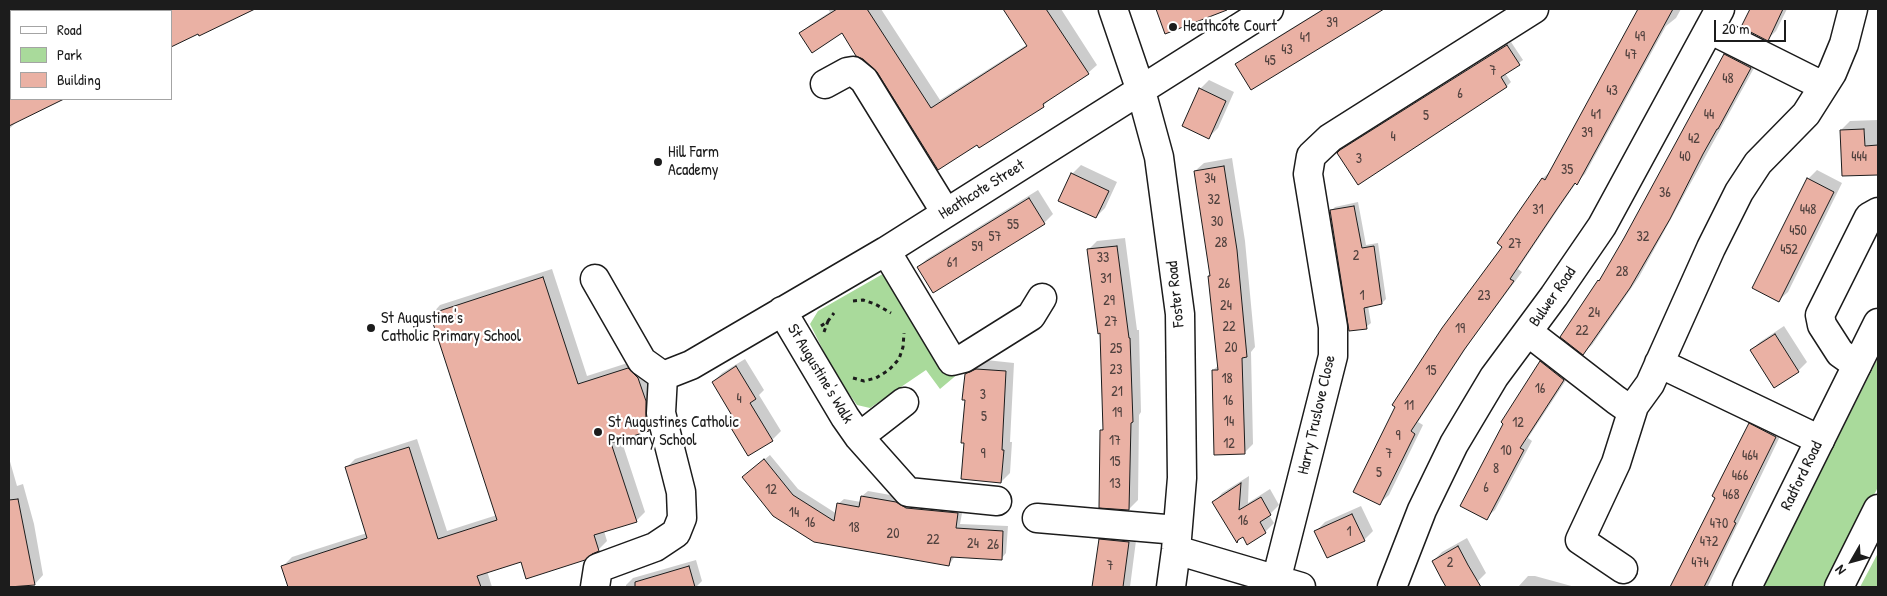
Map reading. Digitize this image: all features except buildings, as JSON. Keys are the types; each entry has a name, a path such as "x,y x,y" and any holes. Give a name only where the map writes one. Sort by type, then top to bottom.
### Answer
{"street":[{"name":"Foster Road","path":"1113,9 1141,90 1159,157 1180,314 1182,478 1171,587"},
{"name":"Heathcote Street","path":"662,376 691,365 886,251 1269,9"},
{"name":"Harry Truslove Close","path":"1288,584 1333,356 1333,327 1308,174 1311,156 1330,138 1534,9"},
{"path":"1623,569 1580,540 1616,463 1634,406 1650,384 1711,248 1740,192 1758,163 1806,114 1832,73 1844,44 1853,9"},
{"path":"1714,19 1823,86"},
{"name":"Bulwer Road","path":"1392,587 1422,510 1454,444 1494,377 1602,226 1714,19"},
{"path":"825,84 847,72 853,71 864,80 946,213"},
{"path":"1857,365 1840,353 1822,325 1820,316 1868,217 1878,212"},
{"path":"886,251 952,361 964,358 1031,316 1042,298"},
{"path":"595,279 642,361 662,376 661,414 681,492 682,518 676,533 654,547 598,568 595,587"},
{"name":"St Augustine's Walk","path":"782,311 811,337 844,418 859,438 908,492 997,501"},
{"name":"Radford Road","path":"1747,587 1878,323"},
{"path":"1528,332 1626,407 1634,406"},
{"path":"1659,363 1820,440"},
{"name":"St Augustine's Walk","path":"859,438 904,402"},
{"path":"1839,587 1878,508"},
{"path":"1036,518 1177,540 1288,584"}],"path":[{"path":"850,301 863,300 875,304 893,315"},
{"path":"811,337 828,321 838,307"},
{"path":"811,337 828,321"},
{"path":"850,378 864,381 876,378 889,370 899,359 903,347 904,333 901,326"}],"green space":[{"path":"895,267 959,373 940,389 926,370 870,408 857,405 835,374 810,324 818,311"},
{"path":"1878,358 1878,487 1828,587 1763,587"},
{"path":"1878,553 1878,587 1860,587"}],"place":[{"name":"Heathcote Court","path":"1173,27"},
{"name":"Hill Farm Academy","path":"658,162"},
{"name":"St Augustine's Catholic Primary School","path":"371,328"},
{"name":"St Augustines Catholic Primary School","path":"598,432"}]}
